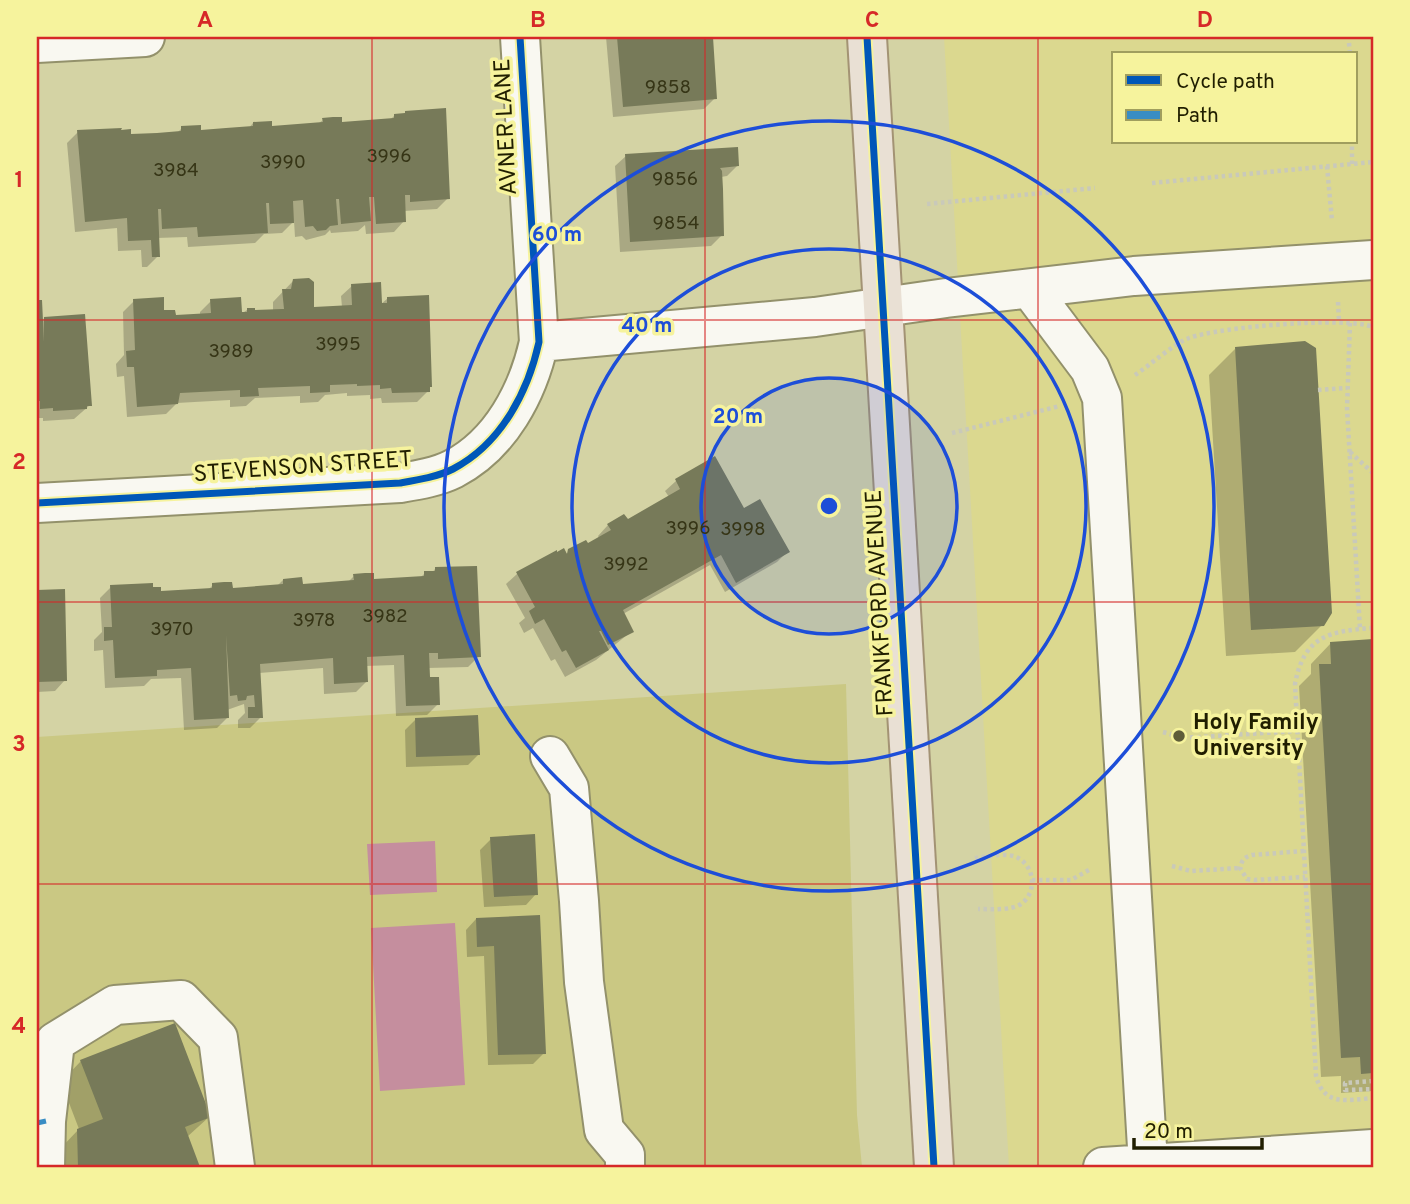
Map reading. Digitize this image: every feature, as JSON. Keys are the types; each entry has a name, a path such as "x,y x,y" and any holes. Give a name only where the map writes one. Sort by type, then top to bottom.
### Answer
{"main road":[{"name":"FRANKFORD AVENUE","path":"867,37 934,1167"}],"street":[{"path":"37,43 145,37"},
{"name":"AVNER LANE","path":"520,37 539,342"},
{"path":"539,342 815,317 1134,276 1373,260"},
{"path":"1030,289 1090,369 1102,398 1148,1164"},
{"name":"STEVENSON STREET","path":"37,503 401,483 427,478 453,469 477,452 498,432 526,386 539,342"},
{"path":"550,756 569,788 584,982 604,1130 625,1155 625,1167"},
{"path":"45,1167 46,1121 55,1042 115,1005 181,1000 218,1038 235,1167"},
{"path":"1103,1167 1188,1164 1373,1149"}],"path":[{"path":"1349,43 1350,52"},
{"path":"1352,144 1352,164"},
{"path":"1152,183 1373,162"},
{"path":"1327,166 1333,224"},
{"path":"927,204 1095,188"},
{"path":"1338,301 1339,321"},
{"path":"1132,377 1189,338 1245,328 1339,321 1373,327"},
{"path":"1350,323 1349,451 1360,629"},
{"path":"1318,390 1348,388"},
{"path":"952,433 1071,403"},
{"path":"1349,451 1373,473"},
{"path":"1373,628 1329,634 1305,652 1295,684 1316,1076 1318,1085 1332,1098 1373,1098"},
{"path":"1183,738 1297,731"},
{"path":"1240,868 1246,857 1252,855 1304,851"},
{"path":"975,858 1009,855 1017,857 1026,863 1032,880 1027,898 1020,904 1012,908 978,909"},
{"path":"1170,866 1191,871 1240,868"},
{"path":"1240,868 1247,879 1254,880 1305,877"},
{"path":"1032,880 1071,880"},
{"path":"1373,1081 1345,1083 1345,1090 1373,1089"}],"shaded area":[{"name":"Holy Family University","path":"944,37 1373,37 1373,1167 1009,1167"},
{"path":"846,684 857,1115 862,1167 37,1167 37,737"},
{"path":"435,841 437,892 370,895 367,844"},
{"path":"455,923 465,1085 380,1091 371,928"}],"building":[{"path":"617,37 713,37 717,99 623,107"},
{"path":"446,108 450,199 410,202 410,195 405,195 406,222 376,224 374,197 369,197 371,221 341,224 339,199 336,199 338,225 317,231 313,226 305,227 303,200 293,201 294,223 270,224 269,203 266,203 268,233 198,237 197,227 162,229 161,209 158,209 160,257 152,257 151,240 128,241 127,218 85,222 77,130 122,128 121,130 131,129 131,134 181,131 181,126 201,125 201,130 253,126 253,122 272,121 272,126 323,122 322,118 333,117 342,117 342,122 394,118 394,114 405,111"},
{"path":"738,147 739,166 720,168 724,236 630,242 625,154"},
{"path":"309,278 314,282 314,307 352,305 351,284 381,282 382,303 387,303 387,297 429,295 430,392 392,393 391,388 380,389 380,385 357,384 330,385 330,392 310,393 310,386 258,388 259,396 240,397 240,390 180,393 178,404 137,407 134,367 127,367 126,351 135,350 133,299 164,297 164,310 175,310 176,315 211,313 210,299 241,297 242,312 247,312 247,308 284,309 282,289 291,289 293,279"},
{"path":"37,300 42,300 44,342 44,317 85,314 92,406 87,406 87,409 40,409 40,401 37,401"},
{"path":"1305,341 1316,348 1332,613 1324,626 1251,630 1235,347"},
{"path":"715,456 744,508 760,499 790,552 736,583 721,555 623,610 634,632 608,645 599,631 609,650 576,668 566,650 562,652 544,619 535,624 529,611 535,607 516,572 557,550 564,548 567,554 568,549 586,540 588,543 611,530 607,524 624,514 628,519 680,489 675,479"},
{"path":"477,566 481,657 438,659 438,653 429,653 430,677 439,677 440,705 406,706 404,655 367,657 368,682 334,684 333,658 260,664 263,718 248,718 248,707 255,707 254,695 238,701 237,695 230,696 226,635 229,718 194,720 191,668 157,670 157,676 115,678 113,640 104,641 104,627 112,627 110,585 153,583 153,587 161,587 161,591 212,588 212,583 232,582 233,588 283,584 283,579 302,577 303,584 354,580 353,574 365,573 374,573 374,579 424,576 424,571 435,571 435,567"},
{"path":"65,589 67,681 37,682 37,590"},
{"path":"1373,639 1373,1073 1361,1074 1360,1057 1341,1058 1319,664 1331,664 1330,642"},
{"path":"478,715 480,755 416,757 415,718"},
{"path":"535,834 538,895 494,897 490,837"},
{"path":"540,915 546,1054 498,1055 494,946 477,947 476,918"},
{"path":"175,1023 211,1117 185,1127 200,1167 78,1167 77,1129 103,1119 80,1060"}],"marked path":[{"path":"37,1123 46,1121"}],"cycle path":[{"path":"37,503 400,483 447,472 485,446 520,398 539,342 520,37"},
{"path":"867,37 934,1167"}],"place":[{"name":"Holy Family University","path":"1179,736"}]}
